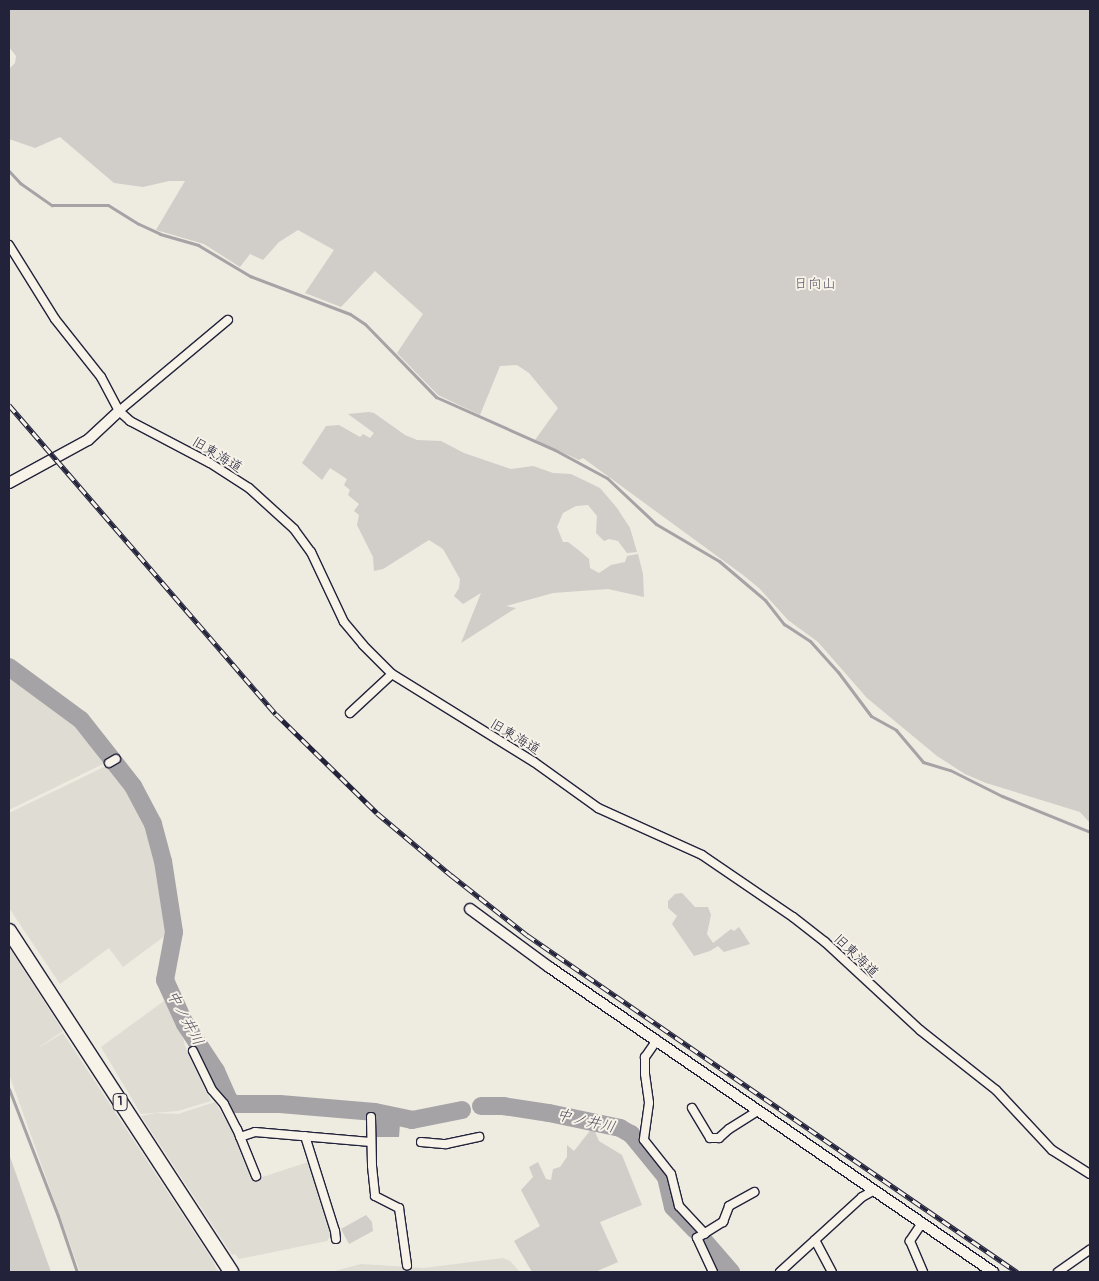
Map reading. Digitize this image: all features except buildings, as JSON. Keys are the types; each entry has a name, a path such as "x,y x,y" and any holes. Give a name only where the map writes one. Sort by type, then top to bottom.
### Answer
{"highway":[{"name":"1","path":"9,931 230,1272"}],"street":[{"name":"旧東海道","path":"9,245 55,319 101,377 119,411 153,434 194,454 249,488 294,529 305,540 344,622 363,645 392,674 534,762 598,808 702,855 793,917 825,942 920,1030 996,1090 1052,1150 1090,1174"},
{"path":"9,483 88,440 119,411 228,320"},
{"path":"350,714 392,674"},
{"path":"470,909 549,967 658,1040 873,1191 993,1272"},
{"path":"658,1040 645,1057 649,1103 644,1140 671,1174 679,1206 704,1234"},
{"path":"193,1051 240,1137 256,1176"},
{"path":"692,1108 710,1138 719,1138 729,1128 758,1111"},
{"path":"371,1117 375,1196 399,1208 407,1265"},
{"path":"240,1137 255,1132 371,1142"},
{"path":"305,1136 336,1239"},
{"path":"421,1142 446,1144 479,1137"},
{"path":"780,1272 862,1197 873,1191"},
{"path":"713,1272 697,1238 723,1222 729,1206 754,1192"},
{"path":"922,1223 910,1241 923,1272"},
{"path":"815,1240 832,1272"},
{"path":"1058,1272 1090,1250"}],"shaded area":[{"path":"9,678 68,720 83,735 103,764 9,810"},
{"path":"106,766 128,792 150,840 166,919 166,935 123,967 109,948 60,984 9,908 9,813"},
{"path":"9,947 63,1031 35,1050 63,1033 213,1261 218,1272 80,1272 9,1074"},
{"path":"168,998 180,1027 185,1046 211,1101 178,1111 141,1114 101,1047"},
{"path":"215,1102 233,1132 243,1160 253,1180 308,1162 331,1234 327,1241 239,1259 235,1254 232,1255 141,1116 156,1113 178,1114"},
{"path":"376,1118 400,1124 399,1137 376,1137"},
{"path":"503,1258 510,1261 520,1272 331,1272 361,1264 424,1268"}],"green space":[{"name":"日向山","path":"9,9 1090,9 1090,823 1080,812 986,783 965,774 937,756 867,698 818,642 788,620 759,588 743,575 583,458 579,460 535,440 558,408 529,373 517,365 500,366 480,415 438,395 397,353 423,314 375,271 341,307 305,293 334,250 298,230 279,242 263,260 250,254 240,267 204,244 156,230 185,181 169,181 143,187 114,183 60,137 35,148 9,139 9,69 15,63 16,56 9,47"},
{"path":"374,413 405,435 417,440 441,441 464,453 511,469 533,466 553,473 571,474 600,488 617,508 630,528 637,552 627,553 618,541 609,539 604,541 596,533 597,516 588,505 576,506 563,513 557,527 563,542 568,542 581,552 589,559 590,568 599,573 611,565 625,562 627,556 638,554 643,574 644,597 608,589 553,593 506,606 516,608 461,643 481,593 463,604 454,596 459,588 460,579 443,549 429,540 383,569 374,571 373,557 357,525 359,515 354,511 359,504 348,495 350,490 344,485 347,479 330,468 322,480 302,463 326,426 339,425 360,437 363,434 370,438 374,433 348,414"},
{"path":"682,893 695,907 708,907 711,915 707,934 713,943 731,929 734,931 739,927 750,944 724,952 718,946 710,951 694,956 672,924 677,916 668,908 668,901 675,894"},
{"path":"593,1127 599,1141 622,1155 642,1205 600,1222 618,1262 595,1272 532,1272 514,1241 540,1226 521,1190 533,1177 529,1167 538,1162 546,1179 551,1180 553,1169 560,1167 567,1157 567,1145 574,1151"},
{"path":"9,1154 51,1272 9,1272"},
{"path":"366,1215 372,1222 373,1231 349,1244 341,1229"}],"waterway":[{"path":"9,171 20,183 52,205 108,205 160,234 198,245 250,276 350,314 365,324 436,397 555,450 607,478 656,524 719,561 765,600 784,624 810,641 838,672 871,716 896,730 923,762 950,770 1002,796 1090,832"},
{"name":"中ノ井川","path":"9,667 81,720 133,786 153,824 163,861 174,932 165,980 185,1024 216,1071 230,1102 236,1104 280,1104 375,1112 412,1120 462,1110"},
{"path":"9,1089 58,1216 77,1272"},
{"name":"中ノ井川","path":"481,1106 503,1106 549,1113 620,1128 631,1134 666,1177 673,1207 695,1230"},
{"name":"中ノ井川","path":"705,1242 731,1272"}],"railway":[{"path":"9,405 276,714 377,813 527,935 1017,1272"}]}
